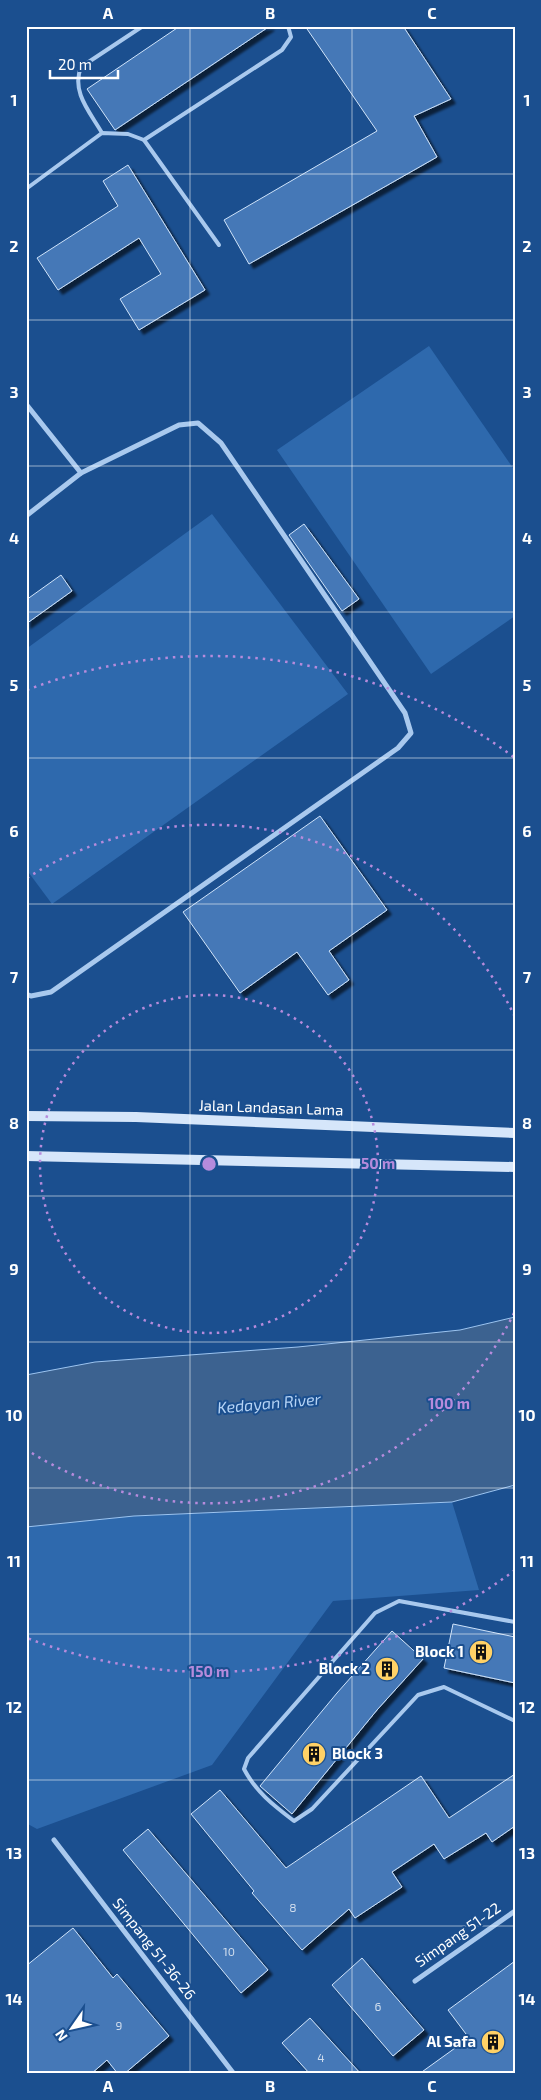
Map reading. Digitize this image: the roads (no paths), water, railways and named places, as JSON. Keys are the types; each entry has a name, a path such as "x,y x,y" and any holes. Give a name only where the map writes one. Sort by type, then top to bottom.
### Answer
{"main road":[{"name":"Jalan Landasan Lama","path":"26,1116 136,1117 515,1133"},
{"path":"26,1156 515,1167"}],"street":[{"path":"26,404 81,473"},
{"path":"26,516 81,473 179,425 198,423 221,443 405,714 411,733 398,748 51,992 30,996 26,994"},
{"name":"Simpang 51-36-26","path":"54,1840 234,2074"},
{"name":"Simpang 51-22","path":"415,1981 515,1911"}],"lane":[{"path":"102,133 78,92 77,77 81,67 143,26"},
{"path":"144,140 282,50 291,37 288,26"},
{"path":"26,189 102,133 128,134 144,140 219,245"},
{"path":"515,1622 399,1601 375,1613 248,1758 244,1769 253,1785 269,1802 294,1821 312,1809 418,1696 444,1686 515,1721"}],"water":[{"name":"Kedayan River","path":"515,1317 515,1485 452,1502 134,1516 26,1527 26,1375 95,1362 298,1347 460,1330"}],"place":[{"name":"Block 1","path":"481,1652"},
{"name":"Block 2","path":"387,1669"},
{"name":"Block 3","path":"314,1754"},
{"name":"Al Safa","path":"493,2042"}]}
